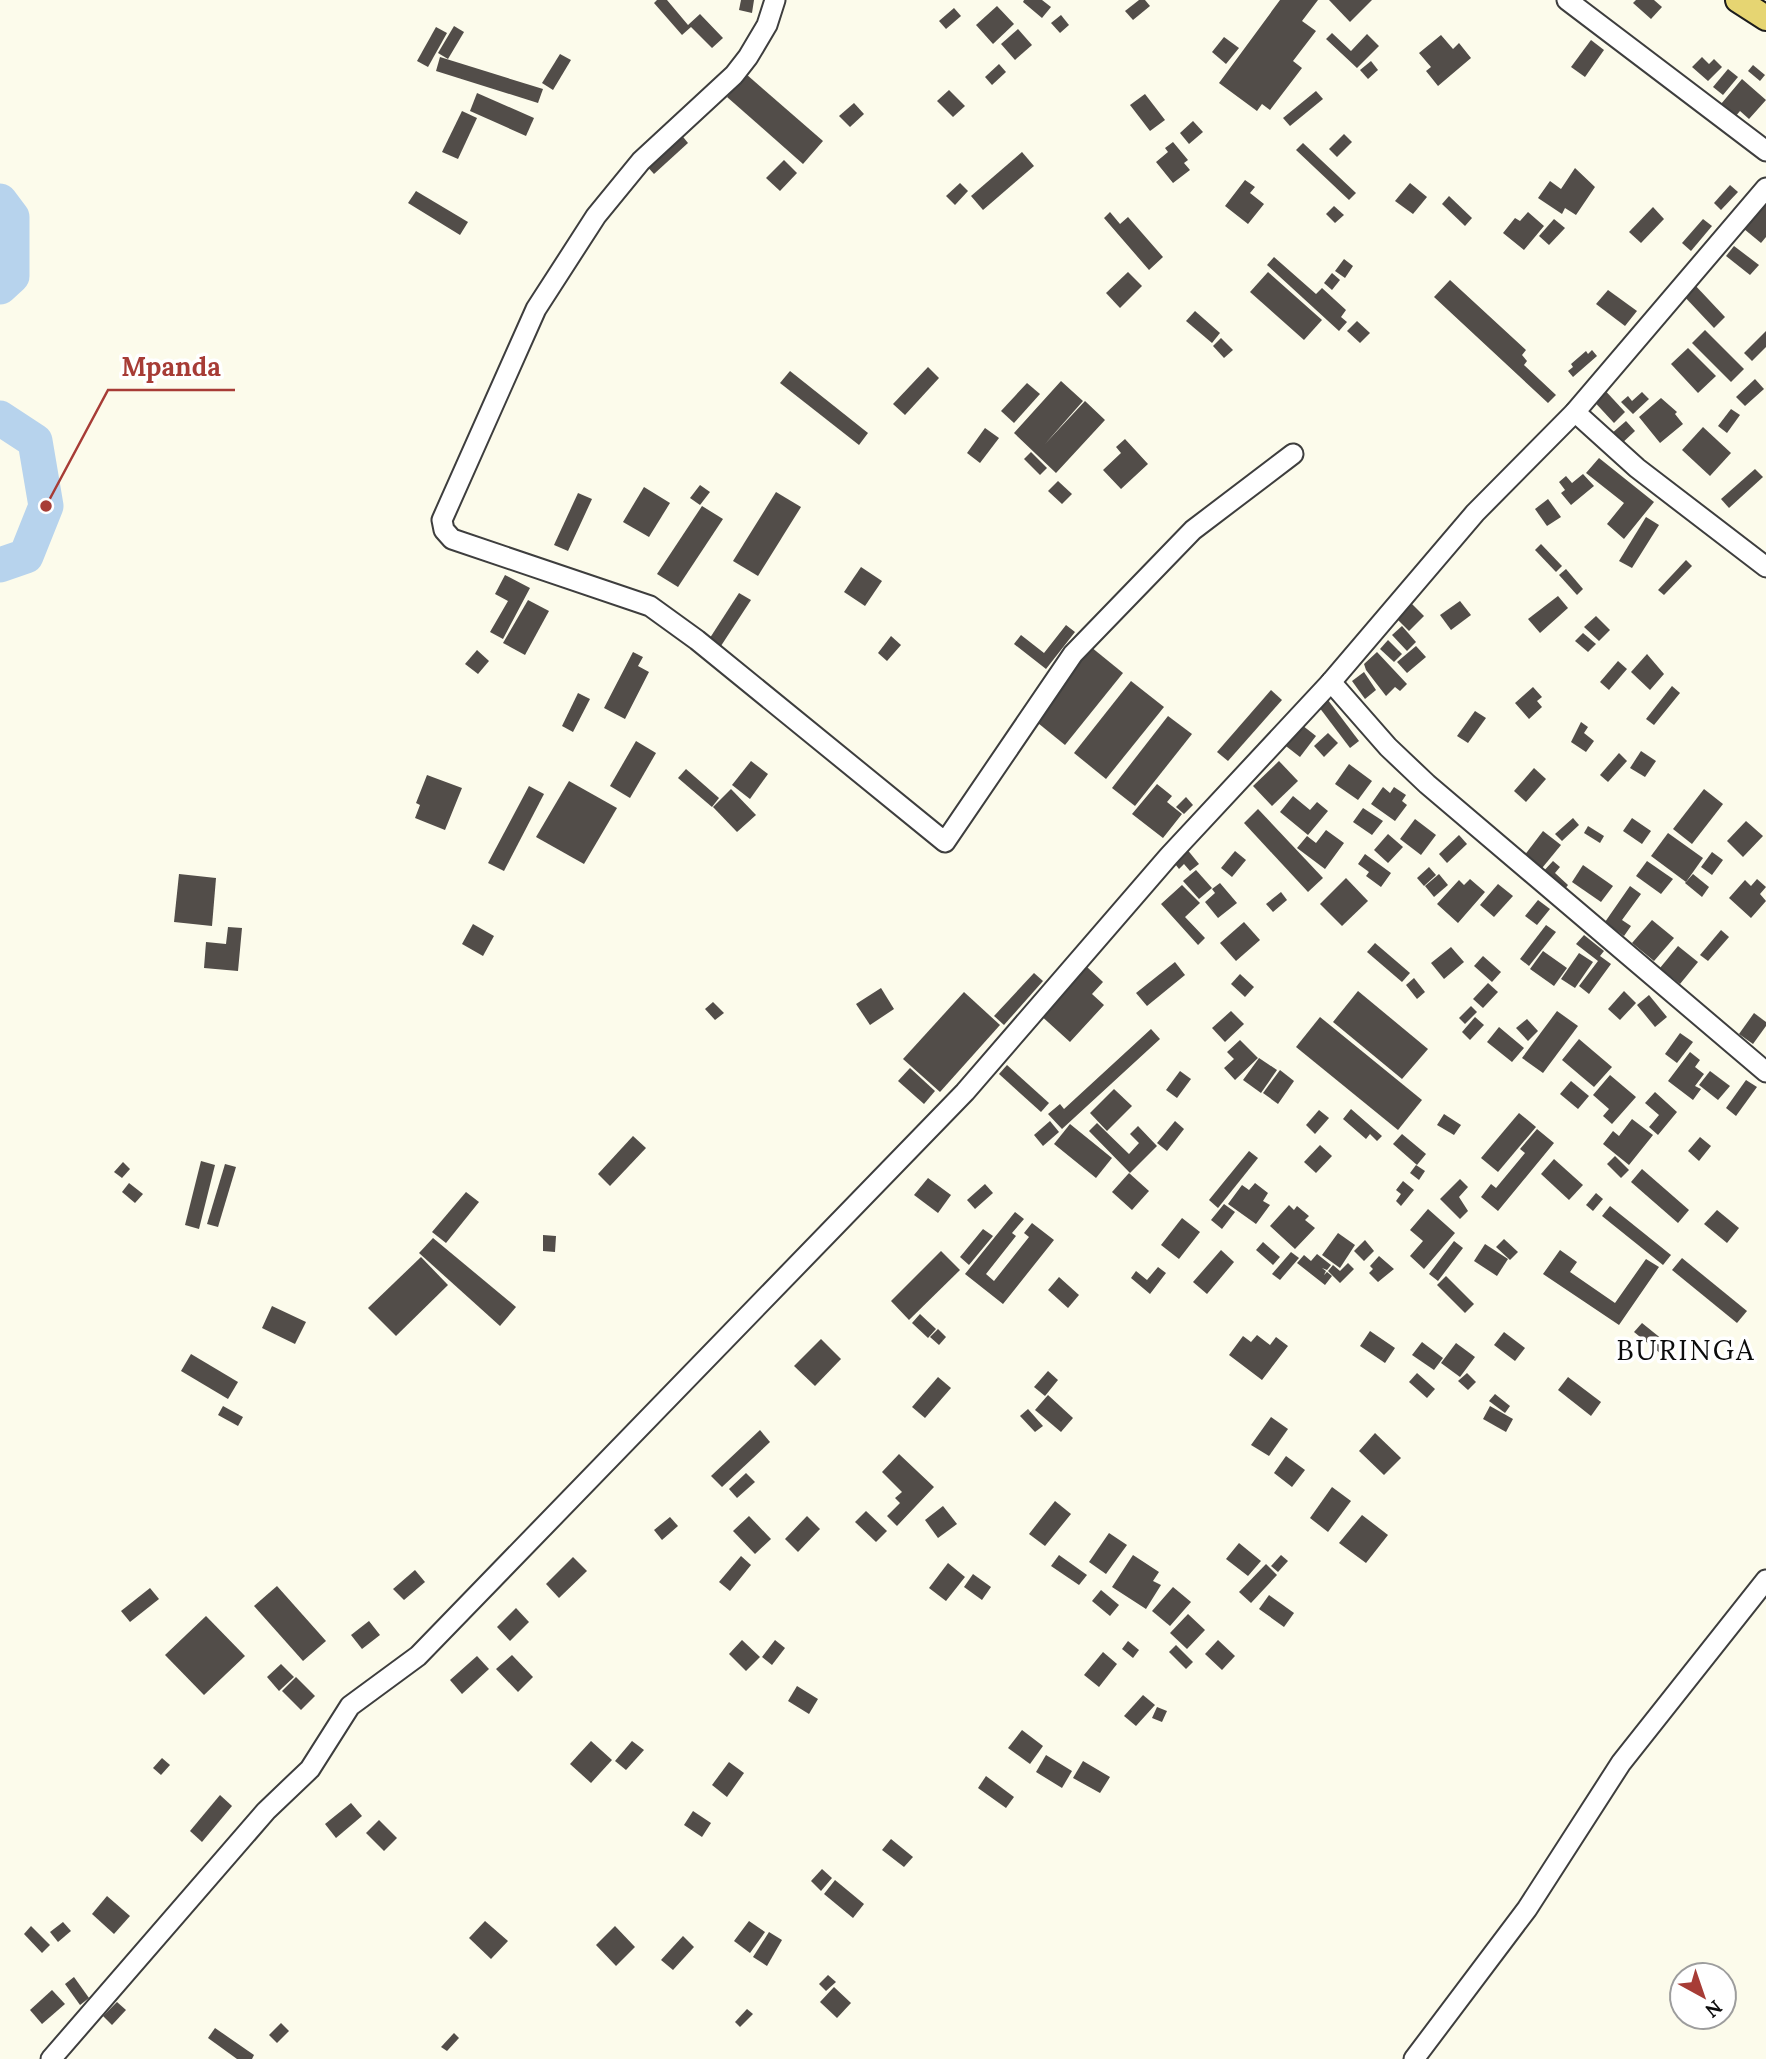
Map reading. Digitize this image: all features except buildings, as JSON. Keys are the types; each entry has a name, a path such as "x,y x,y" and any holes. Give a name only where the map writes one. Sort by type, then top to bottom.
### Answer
{"main road":[{"path":"1738,0 1766,18"}],"street":[{"path":"775,0 766,25 748,57 734,75 641,161 596,216 536,309 442,520 444,530 452,540 650,606 697,640 945,842 1073,654 1193,530 1293,454"},
{"path":"1567,0 1766,151"},
{"path":"51,2059 266,1811 310,1769 350,1706 418,1656 965,1092 1170,856 1331,682 1475,513 1575,412 1766,188"},
{"path":"1575,412 1637,468 1766,567"},
{"path":"1331,682 1388,747 1427,784 1766,1072"},
{"path":"1414,2059 1527,1909 1621,1763 1766,1580"}],"waterway":[{"path":"0,201 12,217 12,276 0,287"},
{"path":"0,418 35,441 46,506 26,556 0,565"}],"place":[{"name":"Mpanda","path":"46,506"}],"district":[{"name":"BURINGA","path":"1686,1350"}]}
